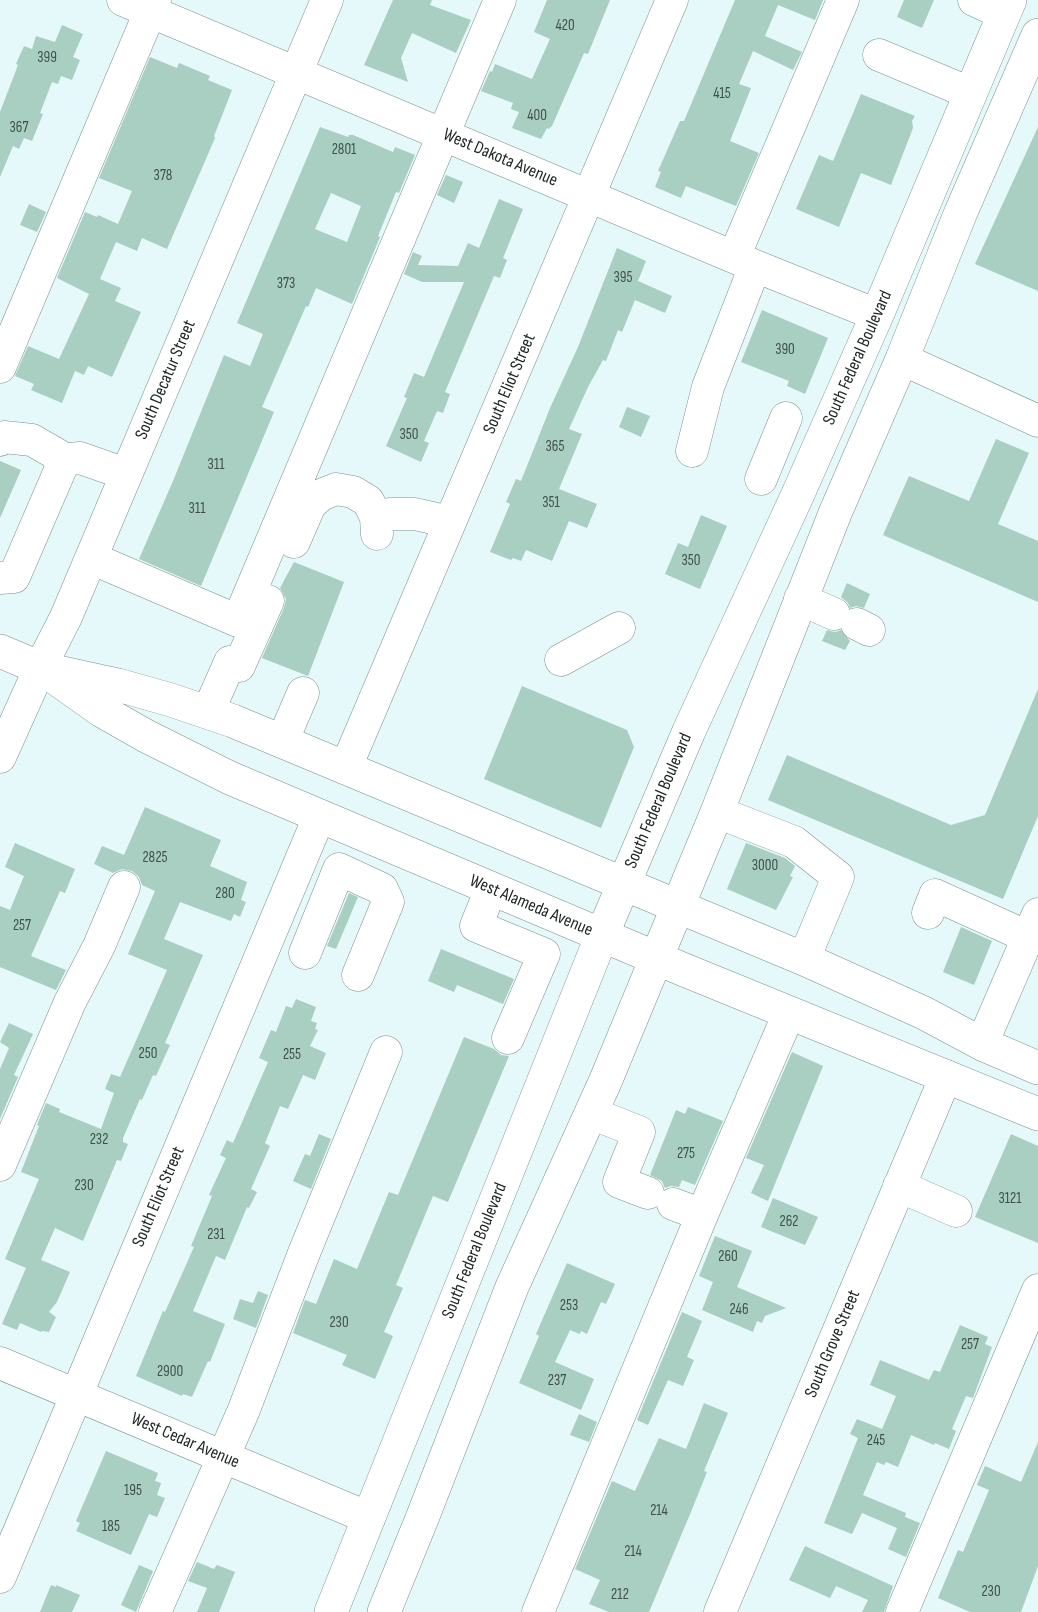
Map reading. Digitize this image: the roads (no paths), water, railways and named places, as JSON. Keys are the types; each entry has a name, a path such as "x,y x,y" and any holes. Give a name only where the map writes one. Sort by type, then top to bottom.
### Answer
{"main road":[{"name":"South Federal Boulevard","path":"331,1612 623,884 688,731 877,315 1007,7"},
{"path":"384,1612 512,1287 591,1113 657,958 800,599 902,359 961,212 1031,74 1038,35"},
{"name":"West Alameda Avenue","path":"0,651 40,668 118,685 208,712 346,767 804,959 903,1004 982,1044 1038,1068"},
{"name":"West Alameda Avenue","path":"40,668 102,711 160,744 230,778 318,817 789,1013 1038,1114"},
{"path":"369,1518 379,1557 372,1612"}],"street":[{"name":"South Decatur Street","path":"0,757 66,617 327,0"},
{"path":"91,558 238,621 500,0"},
{"name":"South Eliot Street","path":"346,767 672,0"},
{"path":"692,451 708,387 745,262 843,0"},
{"path":"974,0 1007,7"},
{"name":"West Dakota Avenue","path":"143,4 443,135 877,315"},
{"path":"0,367 143,4"},
{"path":"879,55 970,93"},
{"path":"902,359 1038,421"},
{"path":"761,479 781,432 812,461"},
{"path":"0,440 4,437 32,440 58,455 61,468 14,577 0,578"},
{"path":"59,460 80,458 126,474"},
{"path":"208,712 234,664 310,505 321,495 336,489 353,492 368,501 377,526 389,514 415,513 450,522"},
{"path":"800,599 853,623"},
{"path":"561,660 619,628"},
{"path":"282,742 303,693"},
{"path":"717,812 794,842 838,877 804,959"},
{"name":"South Eliot Street","path":"0,1577 318,817"},
{"path":"304,953 339,870 382,889 388,902 358,975"},
{"path":"0,1165 70,1002 99,946 124,887"},
{"path":"491,889 476,926 544,954 508,1038"},
{"path":"928,914 935,895 1033,926 982,1044"},
{"path":"538,1612 702,1215 789,1013"},
{"path":"155,1612 243,1412 304,1253 386,1052"},
{"name":"South Grove Street","path":"720,1612 945,1076"},
{"path":"591,1113 639,1132 619,1182 702,1215"},
{"path":"899,1186 956,1211"},
{"path":"902,1612 1038,1290"},
{"name":"West Cedar Avenue","path":"0,1363 369,1518"}]}
